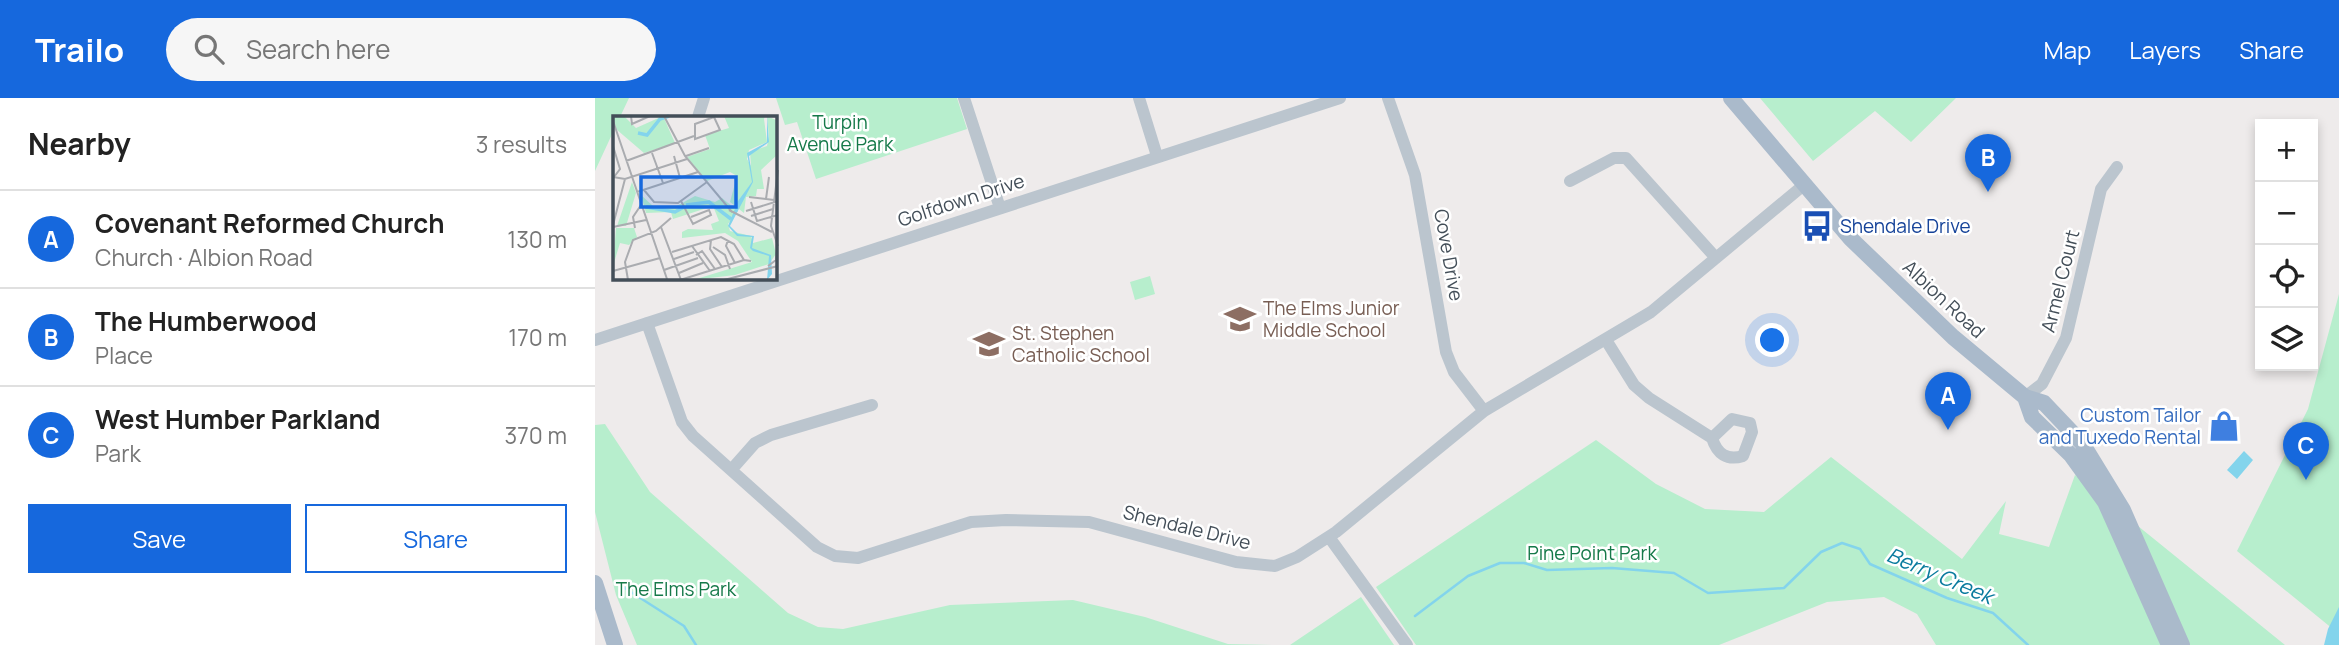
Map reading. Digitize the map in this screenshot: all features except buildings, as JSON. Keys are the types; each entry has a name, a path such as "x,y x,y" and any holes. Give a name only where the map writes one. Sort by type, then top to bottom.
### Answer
{"main road":[{"name":"Albion Road","path":"1731,98 1851,239 1953,337 2025,397 2044,403 2082,443 2106,478 2182,645"},
{"name":"Albion Road","path":"2025,397 2032,417 2070,455 2105,502 2169,645"},
{"path":"595,583 599,608 615,645"}],"street":[{"path":"700,116 704,98"},
{"path":"964,98 1000,208"},
{"path":"1139,98 1157,156"},
{"name":"Golfdown Drive","path":"595,340 1319,101 1340,98"},
{"name":"Cove Drive","path":"1388,98 1415,174 1446,352 1454,372 1484,411"},
{"path":"1570,181 1613,158 1626,158 1716,258"},
{"name":"Armel Court","path":"2025,397 2042,384 2066,338 2101,189 2117,167"},
{"name":"Shendale Drive","path":"647,323 682,422 694,436 817,547 835,556 858,558 971,522 1006,520 1089,522 1236,562 1275,566 1297,557 1329,537 1484,411 1651,312 1805,184"},
{"path":"1606,340 1635,385 1649,398 1712,439"},
{"path":"732,469 755,443 771,435 872,405"},
{"path":"1329,537 1408,645"}],"green space":[{"path":"595,98 629,98 620,116 613,116 613,132 595,171"},
{"name":"Turpin Avenue Park","path":"776,98 957,98 967,129 816,179 797,122 785,125"},
{"path":"1760,98 1956,98 1911,142 1875,111 1813,161"},
{"path":"1150,276 1155,294 1135,300 1130,282"},
{"path":"2339,294 2339,634 2237,551 2308,409"},
{"name":"The Elms Park","path":"605,424 650,492 788,613 818,627 843,629 950,605 1073,600 1145,617 1228,644 1273,645 637,645 616,595 595,512 595,425"},
{"name":"Pine Point Park","path":"1596,440 1656,484 1705,509 1764,512 1831,457 1962,559 2006,501 1999,534 2049,547 2075,475 2285,645 1936,645 1917,614 1884,597 1827,602 1719,645 1416,645 1376,587"},
{"path":"1361,597 1394,645 1290,645"}],"water":[{"path":"2244,451 2253,460 2237,479 2227,470"},
{"path":"2339,607 2339,645 2324,645 2328,629"}],"waterway":[{"name":"Berry Creek","path":"1415,616 1468,576 1500,563 1524,563 1547,570 1612,568 1674,573 1708,593 1784,588 1821,552 1842,543 1860,549 1870,564 1947,598 1993,613 2028,645"},
{"name":"Berry Creek","path":"620,585 684,626 696,645"}],"place":[{"name":"The Humberwood","path":"1988,192"},
{"name":"Shendale Drive","path":"1817,226"},
{"name":"The Elms Junior Middle School","path":"1240,319"},
{"name":"St. Stephen Catholic School","path":"989,344"},
{"name":"Custom Tailor and Tuxedo Rental","path":"2224,426"},
{"name":"Covenant Reformed Church","path":"1948,430"},
{"name":"West Humber Parkland","path":"2306,480"}]}
